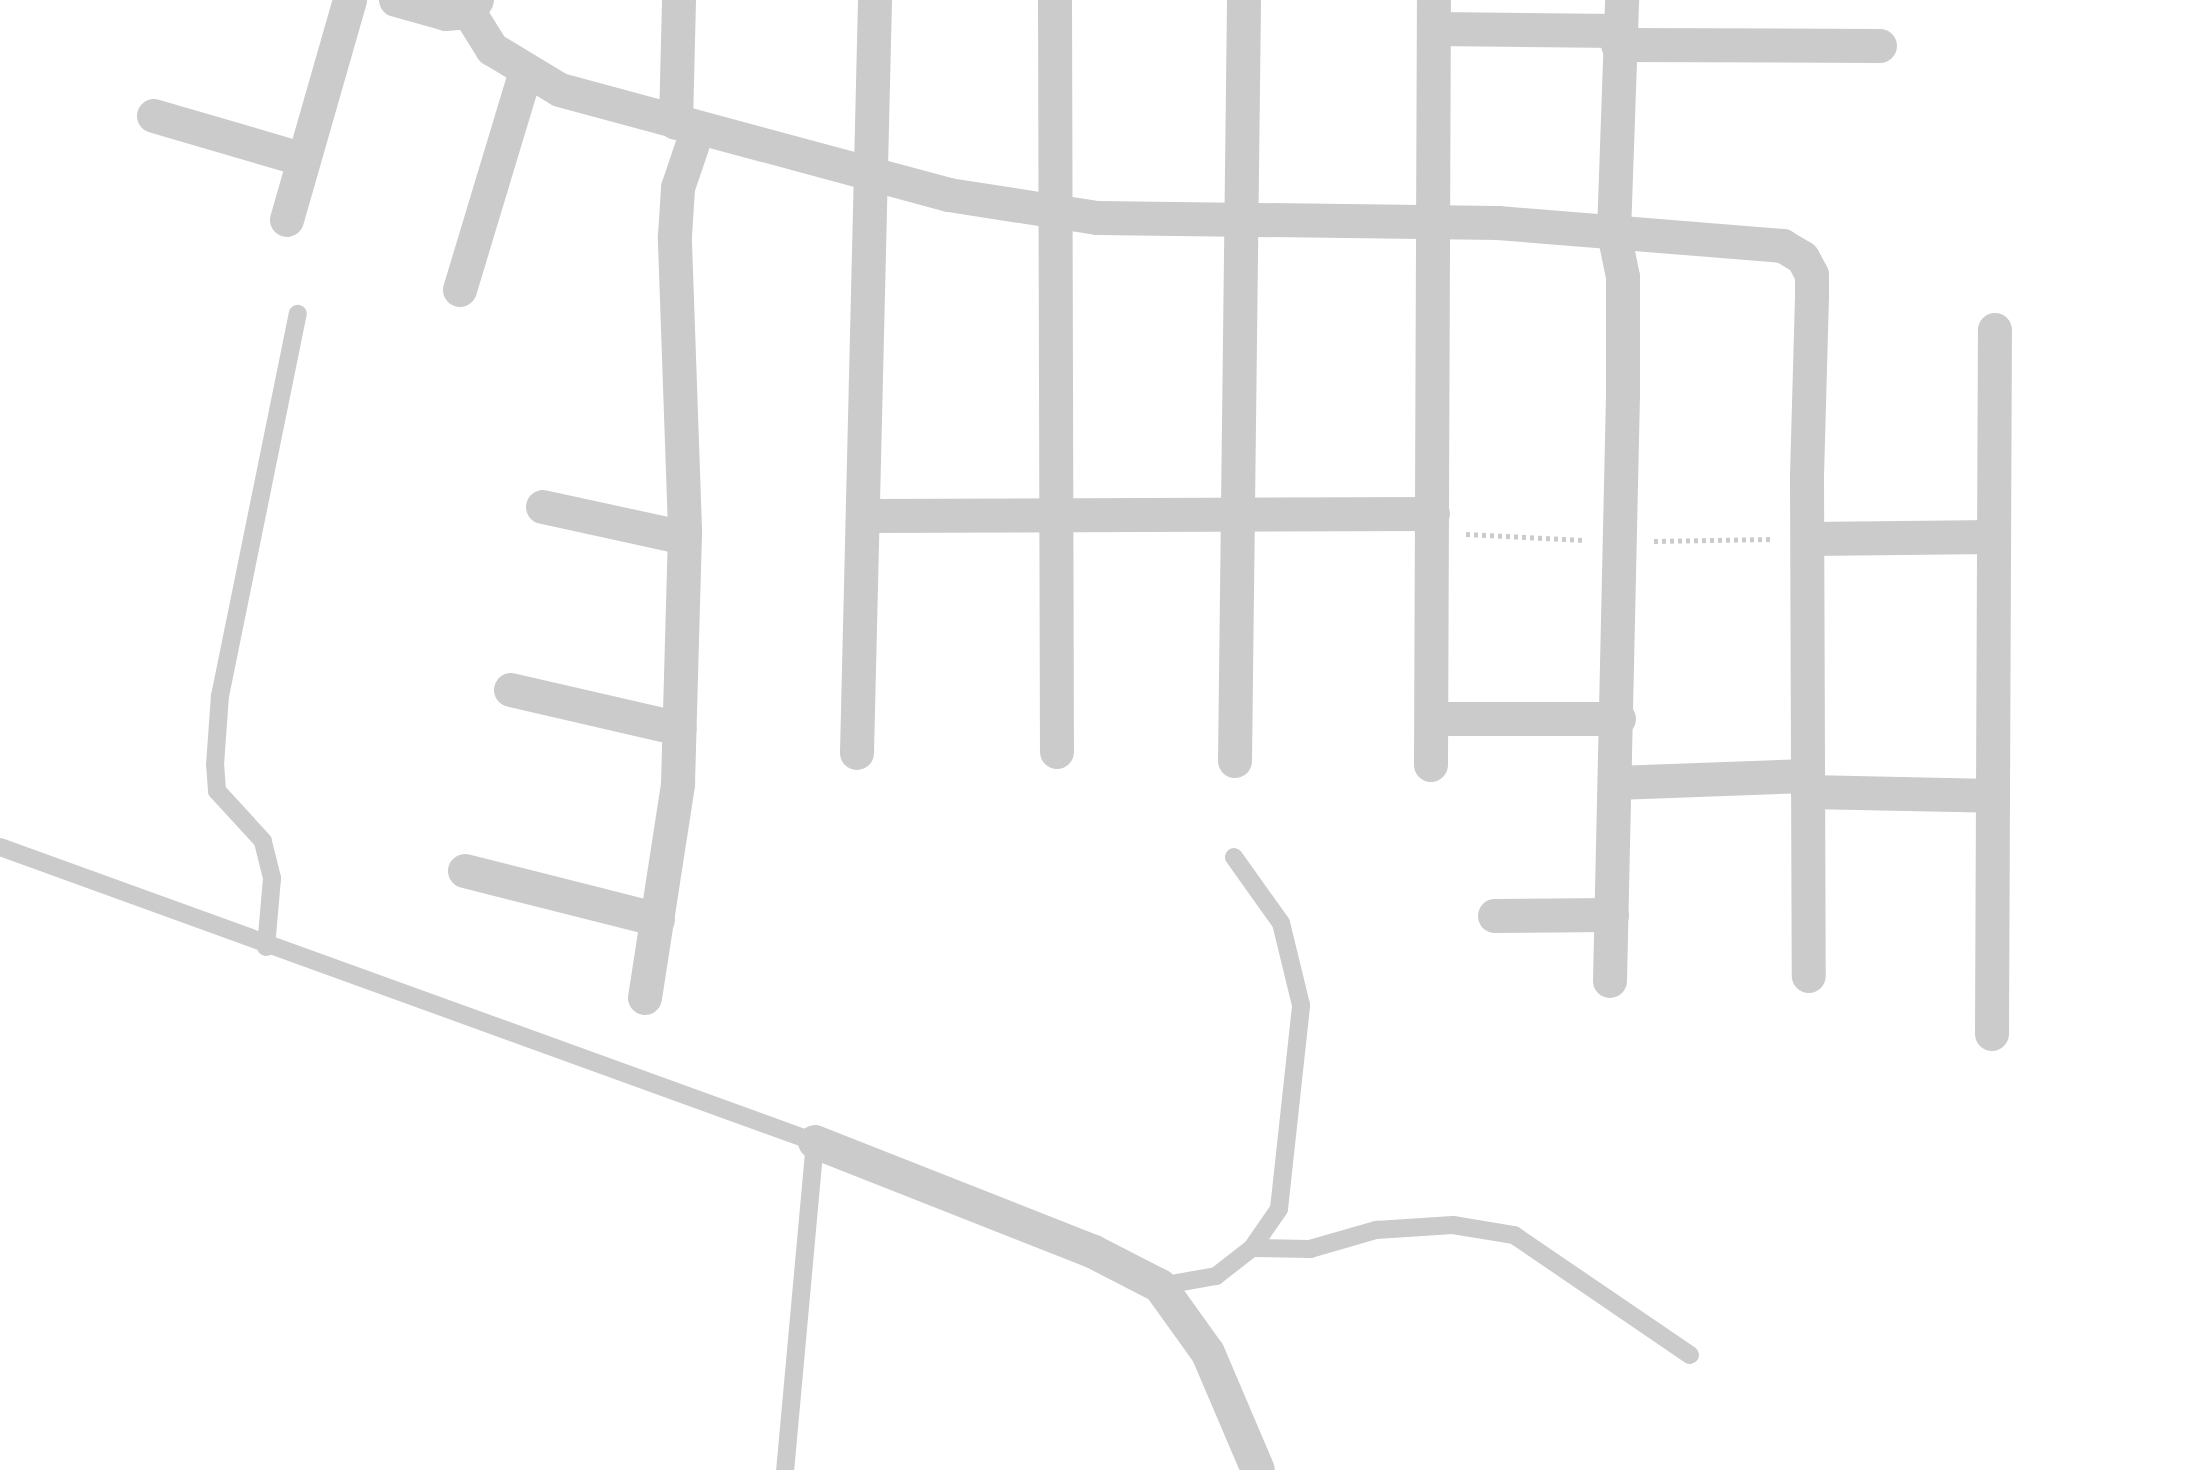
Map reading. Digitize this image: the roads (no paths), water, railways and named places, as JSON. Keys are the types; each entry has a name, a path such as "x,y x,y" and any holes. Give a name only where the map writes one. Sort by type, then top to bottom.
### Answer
{"street":[{"path":"287,220 350,0"},
{"path":"396,0 446,14 473,6 492,49 560,90 872,176 1059,212 1097,218 1434,223 1614,233 1783,246 1803,258 1812,275 1809,976"},
{"path":"645,998 671,847 680,729 685,538 675,236 687,126 679,0"},
{"path":"857,753 875,0"},
{"path":"1055,0 1059,212 1057,752"},
{"path":"1235,761 1244,0"},
{"path":"1431,765 1434,14 1880,46"},
{"path":"1610,981 1619,719 1623,277 1614,233 1619,26"},
{"path":"460,290 526,72"},
{"path":"154,116 304,160"},
{"path":"1992,1034 1995,330"},
{"path":"543,507 685,538"},
{"path":"865,516 1433,514"},
{"path":"1809,539 1994,537"},
{"path":"511,690 680,729"},
{"path":"1432,719 1619,719"},
{"path":"1616,783 1808,784 1993,796"},
{"path":"465,871 658,920"},
{"path":"1495,916 1612,915"},
{"path":"815,1142 1094,1252 1160,1286 1208,1353 1258,1470"}],"lane":[{"path":"266,947 272,878 263,841 217,791 215,765 220,696 298,314"},
{"path":"0,847 266,947 815,1142 785,1470"},
{"path":"1160,1286 1216,1276 1252,1248 1279,1209 1301,1005 1281,923 1234,857"},
{"path":"1252,1248 1310,1249 1376,1230 1453,1225 1514,1235 1690,1355"}]}
